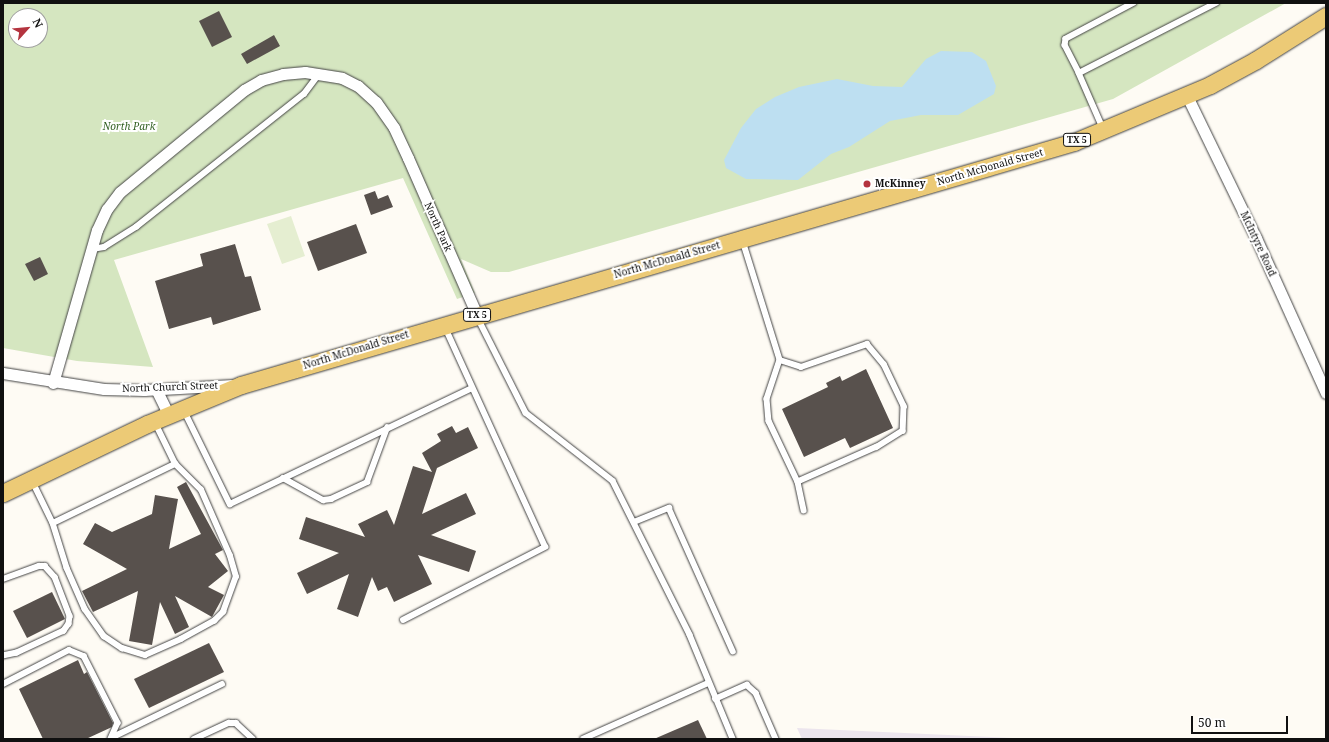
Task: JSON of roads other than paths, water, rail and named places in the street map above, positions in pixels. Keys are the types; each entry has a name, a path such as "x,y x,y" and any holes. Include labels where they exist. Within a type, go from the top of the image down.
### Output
{"main road":[{"name":"North McDonald Street","path":"3,493 168,414 241,384 444,324 1027,157 1104,130 1187,96 1256,60 1326,16"}],"street":[{"name":"North Park","path":"53,383 100,220 120,192 244,90 261,80 283,74 320,74 342,78 358,86 385,114 408,158 477,315"},
{"name":"McIntyre Road","path":"1187,96 1256,238 1326,392"},
{"name":"North Church Street","path":"3,373 53,383 104,389 156,389 241,384"},
{"path":"156,389 168,414"}],"lane":[{"path":"1104,130 1065,45 1066,39 1134,3"},
{"path":"1078,73 1216,3"},
{"path":"91,249 104,248 136,227 304,94 320,74"},
{"path":"742,239 780,360 767,399 769,421 798,482 804,510"},
{"path":"477,315 526,413 614,481 690,635 708,683 733,739"},
{"path":"403,620 545,548 444,324"},
{"path":"780,360 801,367 867,344 884,364 904,406 903,430 877,448 798,482"},
{"path":"168,414 230,504 472,388"},
{"path":"32,479 53,523 67,568 82,602 104,636 122,648 145,655 181,639 214,621 222,612 236,577 230,556 201,490 175,464 168,414"},
{"path":"283,478 323,500 331,499 367,482 387,428"},
{"path":"53,523 175,464"},
{"path":"634,522 669,508 733,651"},
{"path":"3,579 38,566 45,566 55,577 70,616 69,624 64,632 17,653 3,656"},
{"path":"3,684 69,650 84,656 118,723 112,738"},
{"path":"583,739 708,683"},
{"path":"112,738 222,684"},
{"path":"715,699 747,686 756,693 776,739"},
{"path":"194,739 229,723 236,723 253,739"}],"water":[{"path":"941,51 972,52 986,61 996,86 994,94 958,115 921,115 890,121 849,147 831,154 798,180 746,179 726,168 724,160 741,128 756,109 775,97 799,87 837,79 873,86 902,87 926,59"}],"place":[{"name":"McKinney","path":"867,184"}]}
